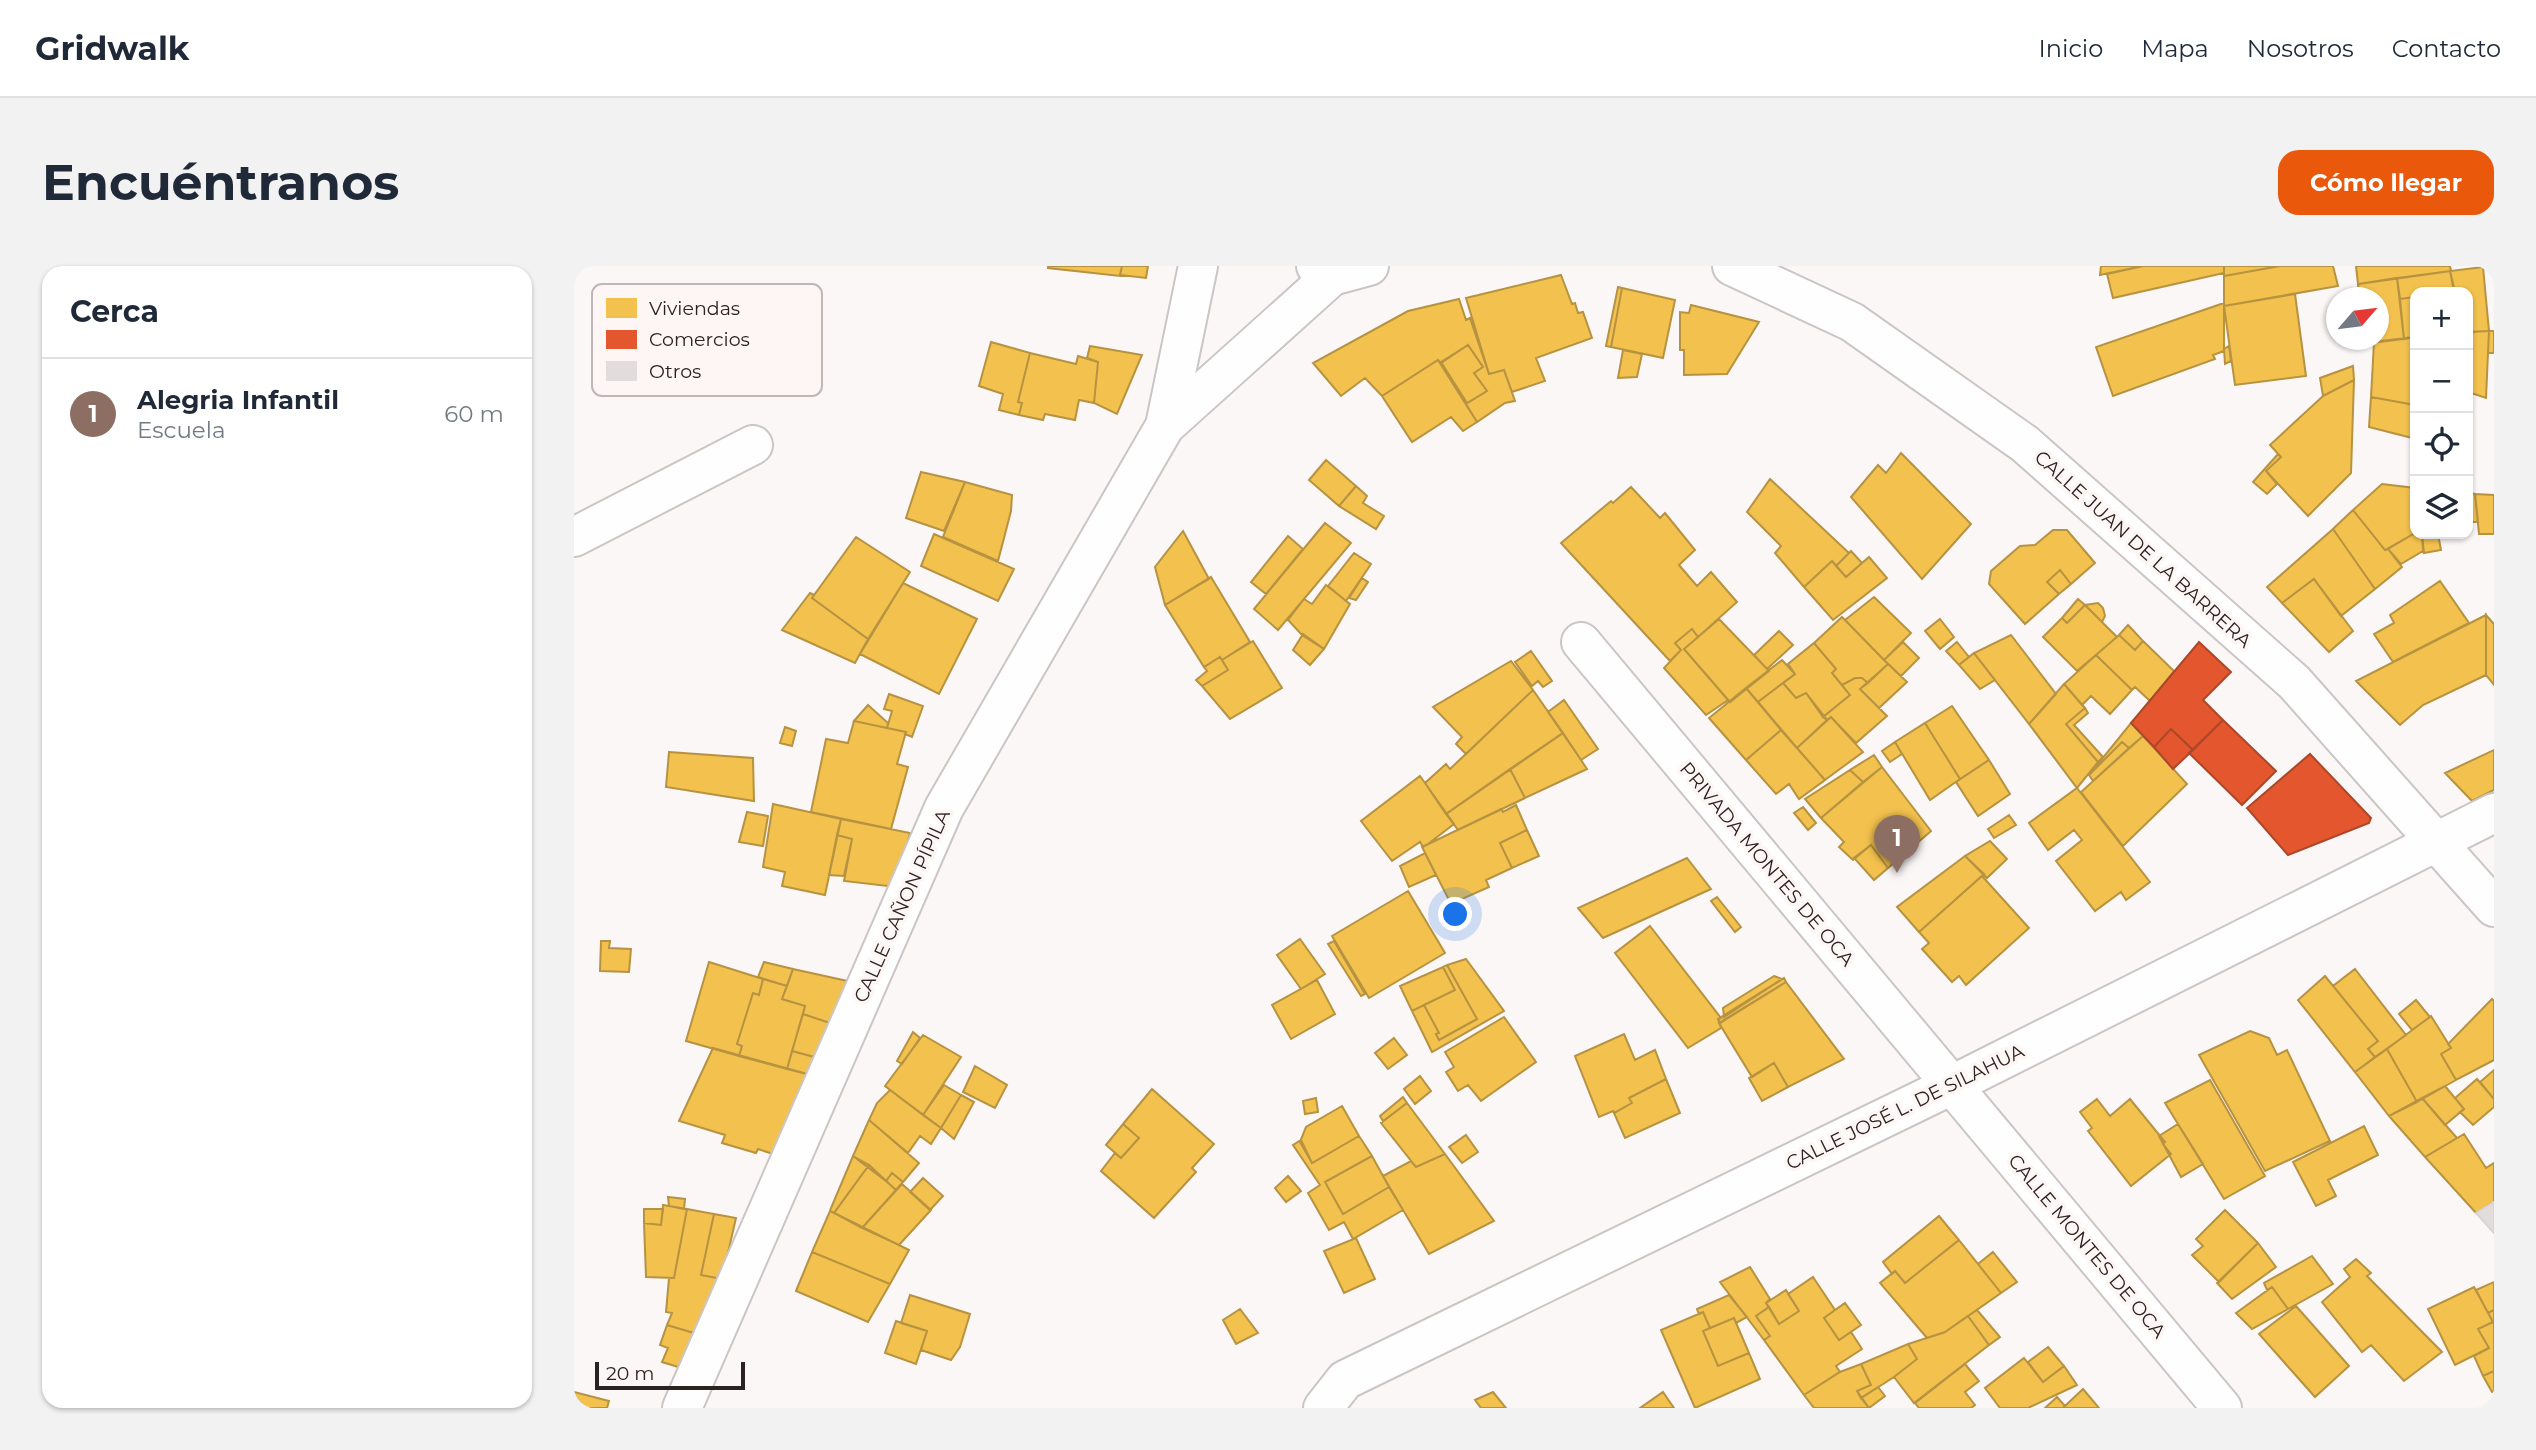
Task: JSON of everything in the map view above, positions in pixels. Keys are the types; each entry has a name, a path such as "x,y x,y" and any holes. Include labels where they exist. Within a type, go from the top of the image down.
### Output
{"street":[{"name":"CALLE CAÑON PÍPILA","path":"1165,426 1198,266"},
{"path":"1324,271 1369,266"},
{"name":"CALLE JUAN DE LA BARRERA","path":"1732,266 1853,322 2025,444 2294,682 2494,906"},
{"name":"CALLE CAÑON PÍPILA","path":"682,1408 944,808 1165,426 1324,271"},
{"path":"574,537 753,445"},
{"name":"PRIVADA MONTES DE OCA","path":"1581,642 1952,1085"},
{"name":"CALLE JOSÉ L. DE SILAHUA","path":"1323,1408 1345,1380 1952,1085 2494,813"},
{"name":"CALLE MONTES DE OCA","path":"1952,1085 2222,1408"}],"building: Viviendas":[{"path":"1048,266 1122,266 1120,276"},
{"path":"1122,266 1148,266 1146,278 1120,275"},
{"path":"2101,266 2143,266 2100,275"},
{"path":"2143,266 2224,266 2224,273 2113,298 2107,274"},
{"path":"2224,266 2280,266 2224,276"},
{"path":"2280,266 2333,266 2338,286 2224,306 2224,276"},
{"path":"2356,266 2450,266 2451,271 2358,284"},
{"path":"2483,267 2489,331 2473,332 2473,287 2454,287 2450,271"},
{"path":"2450,271 2453,287 2410,287 2410,298 2400,299 2397,278"},
{"path":"1561,275 1572,304 1575,303 1578,313 1583,312 1592,338 1536,358 1545,381 1512,392 1504,370 1489,374 1466,298"},
{"path":"2397,278 2404,339 2389,341 2389,287 2358,287 2358,284"},
{"path":"1618,287 1622,288 1611,347 1606,346"},
{"path":"1622,288 1675,300 1663,358 1611,347"},
{"path":"2295,294 2306,376 2235,385 2224,306"},
{"path":"2410,298 2410,338 2404,339 2400,299"},
{"path":"1459,299 1466,320 1470,318 1489,374 1504,370 1515,401 1505,403 1477,422 1466,404 1487,391 1474,373 1483,367 1468,345 1441,363 1438,360 1382,396 1365,378 1341,396 1313,363 1408,311"},
{"path":"2224,303 2224,351 2213,355 2215,359 2113,396 2096,347"},
{"path":"1691,305 1759,322 1727,374 1684,375 1684,350 1680,350 1680,312 1689,313"},
{"path":"2489,331 2486,398 2473,394 2473,332"},
{"path":"2489,331 2494,331 2494,353 2488,353"},
{"path":"2410,338 2410,404 2371,397 2374,350 2389,350 2389,340"},
{"path":"991,342 1030,353 1018,402 1022,403 1019,415 999,410 1003,394 979,386"},
{"path":"1468,345 1483,367 1474,373 1487,391 1467,403 1441,362"},
{"path":"1090,346 1142,355 1117,414 1094,403 1098,362 1087,358"},
{"path":"2229,346 2231,361 2225,364 2224,349"},
{"path":"1623,350 1642,354 1637,377 1618,378"},
{"path":"1030,353 1076,364 1078,356 1098,362 1094,403 1079,400 1075,420 1045,414 1043,420 1019,415 1022,403 1018,402"},
{"path":"1438,360 1477,422 1463,431 1451,417 1412,442 1382,396"},
{"path":"2353,366 2354,380 2323,396 2320,378"},
{"path":"2354,380 2351,473 2308,516 2266,471 2281,457 2270,445 2323,396"},
{"path":"2371,397 2410,404 2410,437 2369,427"},
{"path":"1901,453 1971,524 1922,579 1851,497 1878,465 1886,473"},
{"path":"2278,454 2281,457 2266,471 2277,484 2267,494 2253,482"},
{"path":"1326,460 1356,486 1339,506 1309,480"},
{"path":"921,472 965,482 944,531 906,518"},
{"path":"1770,479 1849,553 1836,566 1832,561 1804,587 1775,553 1781,546 1747,512"},
{"path":"965,482 1012,495 1011,511 998,561 943,537"},
{"path":"2382,484 2410,487 2410,536 2385,550 2353,510"},
{"path":"1356,486 1367,496 1363,503 1384,516 1376,529 1339,506"},
{"path":"1631,487 1660,518 1665,513 1695,550 1679,565 1697,586 1711,572 1737,602 1698,637 1692,629 1675,643 1681,650 1670,661 1561,543"},
{"path":"2473,494 2475,494 2478,522 2473,522"},
{"path":"2475,494 2494,495 2494,534 2479,534"},
{"path":"2353,510 2402,567 2375,589 2333,529"},
{"path":"1325,523 1351,543 1278,630 1254,609"},
{"path":"2333,529 2375,589 2341,616 2314,579 2282,603 2267,587"},
{"path":"2053,530 2067,530 2095,563 2071,584 2060,570 2047,582 2059,594 2025,624 1989,584 1991,571 2020,546 2035,545"},
{"path":"1183,531 1209,579 1165,605 1155,567"},
{"path":"934,534 1014,569 998,601 921,566"},
{"path":"1288,536 1303,549 1266,594 1251,582"},
{"path":"2410,536 2410,539 2422,539 2423,551 2401,564 2388,549"},
{"path":"856,537 910,572 868,639 812,598"},
{"path":"2423,539 2439,539 2441,550 2424,553"},
{"path":"1851,551 1862,563 1846,577 1836,566"},
{"path":"1354,553 1371,564 1346,601 1328,586"},
{"path":"1869,557 1887,578 1833,620 1804,587 1832,561 1846,577"},
{"path":"2060,570 2071,584 2059,594 2047,582"},
{"path":"1211,577 1250,642 1222,660 1220,657 1204,667 1165,605"},
{"path":"1362,578 1368,582 1356,600 1349,598"},
{"path":"2314,579 2353,631 2329,652 2282,603"},
{"path":"2440,581 2469,623 2393,662 2374,634 2394,623 2390,615"},
{"path":"903,583 977,619 939,694 860,654"},
{"path":"1326,585 1350,604 1324,649 1302,635 1288,620 1304,599 1312,604"},
{"path":"810,593 814,595 812,598 868,639 855,663 782,630"},
{"path":"1874,597 1911,633 1884,660 1845,620"},
{"path":"2078,599 2085,605 2067,623 2062,618"},
{"path":"2098,603 2105,616 2102,622 2085,605"},
{"path":"2085,605 2117,637 2077,671 2043,637 2062,618 2067,623"},
{"path":"2486,615 2486,675 2423,705 2400,725 2356,681"},
{"path":"2486,615 2494,624 2494,685 2486,675"},
{"path":"1842,617 1888,664 1868,683 1862,678 1855,678 1842,685 1832,673 1836,669 1814,643"},
{"path":"1719,619 1769,671 1730,702 1684,649"},
{"path":"1940,619 1954,637 1940,649 1925,631"},
{"path":"2128,625 2143,641 2135,650 2119,635"},
{"path":"1692,629 1698,637 1684,649 1728,700 1706,715 1664,668 1681,650 1675,643"},
{"path":"1779,631 1793,645 1767,669 1754,655"},
{"path":"1303,634 1324,649 1310,665 1293,650"},
{"path":"2011,635 2056,694 2029,724 1974,653"},
{"path":"2119,635 2135,650 2143,641 2174,671 2150,701 2135,687 2132,690 2096,655"},
{"path":"1253,641 1282,688 1230,719 1202,686 1228,670 1222,660"},
{"path":"1903,642 1919,658 1901,676 1884,660"},
{"path":"1957,642 1969,657 1959,665 1946,651"},
{"path":"1814,643 1836,669 1832,673 1850,695 1823,717 1806,693 1796,698 1783,683 1795,674 1788,664"},
{"path":"1531,651 1552,681 1543,687 1538,681 1532,686 1515,662"},
{"path":"1974,653 1995,680 1980,689 1959,665"},
{"path":"2096,655 2132,690 2110,714 2091,696 2082,705 2064,684"},
{"path":"1220,657 1228,670 1202,686 1196,680 1207,671 1204,667"},
{"path":"1782,660 1795,674 1758,702 1746,688"},
{"path":"1511,661 1533,690 1466,754 1456,744 1462,737 1433,707"},
{"path":"1888,664 1907,682 1879,708 1860,689"},
{"path":"1855,678 1862,678 1868,683 1860,689 1887,716 1856,743 1831,717 1827,720 1823,717 1850,695 1842,685"},
{"path":"1783,683 1796,698 1806,693 1827,720 1797,748 1758,702"},
{"path":"2064,684 2085,708 2066,724 2098,762 2077,788 2029,724"},
{"path":"1746,688 1781,730 1746,760 1709,718"},
{"path":"1533,690 1563,733 1446,814 1425,783 1446,764 1450,769"},
{"path":"889,694 923,706 912,737 905,734 906,732 887,728 892,711 884,709"},
{"path":"1564,700 1598,749 1581,760 1548,712"},
{"path":"868,705 888,723 887,728 854,721"},
{"path":"1952,706 1989,760 1960,779 1925,723"},
{"path":"2085,708 2088,713 2074,725 2103,757 2098,762 2066,724"},
{"path":"1831,717 1863,752 1825,780 1797,748"},
{"path":"854,721 906,732 897,764 908,767 891,829 811,812 826,739 848,743"},
{"path":"1925,723 1960,779 1930,800 1895,742"},
{"path":"2131,723 2143,736 2129,748 2122,742 2089,775"},
{"path":"785,727 796,731 792,746 780,743"},
{"path":"1781,730 1825,780 1799,799 1789,784 1776,794 1746,760"},
{"path":"1563,733 1587,769 1525,798 1510,769"},
{"path":"2143,736 2187,784 2123,846 2081,792"},
{"path":"1895,742 1902,754 1890,762 1882,751"},
{"path":"2122,742 2129,748 2093,781 2089,775"},
{"path":"2494,750 2494,790 2472,801 2445,773"},
{"path":"669,752 753,758 754,801 666,787"},
{"path":"1874,755 1882,767 1863,782 1850,770"},
{"path":"1989,760 2010,794 1978,816 1956,782"},
{"path":"1882,767 1931,831 1888,868 1871,845 1853,860 1839,847 1844,842 1821,818"},
{"path":"1510,769 1525,798 1458,830 1446,814"},
{"path":"1850,770 1863,782 1821,818 1805,799"},
{"path":"1420,776 1454,824 1423,847 1420,842 1392,861 1361,821"},
{"path":"2077,788 2150,882 2126,900 2121,892 2095,911 2056,861 2082,840 2074,830 2048,850 2029,823"},
{"path":"773,804 841,819 825,895 782,886 785,872 763,867"},
{"path":"1516,805 1527,830 1500,843 1512,868 1486,880 1489,887 1451,904 1422,847 1501,809 1503,812"},
{"path":"1803,807 1816,823 1808,830 1794,813"},
{"path":"747,812 768,816 763,846 739,842"},
{"path":"2009,815 2016,825 1994,838 1988,829"},
{"path":"841,819 910,833 896,887 844,881 852,839 837,835"},
{"path":"1527,830 1539,856 1512,868 1500,843"},
{"path":"837,835 852,839 844,876 829,875"},
{"path":"1990,841 2007,859 1987,878 1965,856"},
{"path":"1871,845 1888,868 1874,880 1854,858"},
{"path":"1425,853 1436,875 1409,887 1400,866"},
{"path":"1965,856 1984,874 1919,932 1897,907"},
{"path":"1687,858 1711,889 1603,938 1578,908"},
{"path":"1982,876 2029,928 1966,985 1959,976 1952,982 1922,949 1929,943 1919,932"},
{"path":"1408,891 1445,953 1369,998 1332,936"},
{"path":"1717,897 1741,927 1735,932 1711,901"},
{"path":"1650,926 1721,1018 1718,1019 1721,1028 1688,1048 1615,953"},
{"path":"1300,939 1325,974 1301,989 1277,955"},
{"path":"601,941 610,941 609,948 631,949 629,972 600,971"},
{"path":"1334,941 1365,994 1361,996 1328,944"},
{"path":"1466,959 1504,1011 1432,1052 1412,1011 1424,1005 1439,1033 1436,1034 1439,1040 1477,1019 1447,965"},
{"path":"709,962 763,979 759,995 753,993 737,1044 742,1046 739,1056 686,1041"},
{"path":"764,962 793,969 787,986 758,977"},
{"path":"1447,965 1477,1019 1439,1040 1436,1034 1439,1033 1424,1005 1455,990 1443,967"},
{"path":"1443,967 1455,990 1412,1011 1400,986"},
{"path":"793,969 852,982 833,1024 803,1014 805,1006 782,999"},
{"path":"2355,969 2406,1035 2375,1057 2368,1049 2378,1041 2333,986"},
{"path":"1774,976 1782,979 1724,1017 1723,1008"},
{"path":"2325,976 2378,1041 2368,1049 2375,1057 2355,1072 2298,1000"},
{"path":"1784,978 1786,982 1720,1023 1718,1019"},
{"path":"763,979 787,986 782,999 805,1006 787,1069 739,1056 742,1046 737,1044 753,993 759,995"},
{"path":"1317,980 1335,1014 1291,1039 1272,1005"},
{"path":"1786,982 1844,1059 1788,1087 1774,1063 1752,1077 1719,1023"},
{"path":"2492,999 2494,1060 2456,1080 2441,1054 2451,1048 2448,1044"},
{"path":"2416,1000 2430,1017 2412,1030 2399,1014"},
{"path":"803,1014 833,1024 818,1058 792,1051"},
{"path":"2431,1016 2451,1048 2441,1054 2456,1080 2417,1102 2387,1049"},
{"path":"1504,1017 1536,1062 1481,1101 1468,1085 1458,1091 1446,1072 1454,1067 1445,1052"},
{"path":"2250,1031 2269,1038 2277,1055 2287,1050 2330,1141 2265,1171 2199,1055"},
{"path":"913,1032 920,1038 902,1064 897,1061"},
{"path":"1624,1034 1635,1060 1655,1050 1666,1079 1629,1098 1632,1103 1614,1113 1613,1111 1599,1117 1575,1056"},
{"path":"923,1035 961,1057 923,1115 885,1086"},
{"path":"1394,1038 1407,1055 1388,1069 1375,1053"},
{"path":"713,1048 811,1075 776,1155 758,1149 756,1153 722,1143 725,1135 679,1121"},
{"path":"2387,1049 2417,1102 2389,1116 2355,1072"},
{"path":"792,1051 818,1058 811,1075 787,1069"},
{"path":"1774,1063 1788,1087 1762,1101 1749,1078"},
{"path":"975,1066 1007,1085 995,1108 963,1092"},
{"path":"2494,1070 2494,1099 2480,1082"},
{"path":"1420,1076 1431,1091 1415,1104 1404,1089"},
{"path":"1666,1079 1680,1113 1625,1138 1614,1113 1632,1103 1629,1098"},
{"path":"2477,1079 2494,1099 2494,1107 2473,1125 2460,1112 2464,1109 2455,1098"},
{"path":"2210,1080 2265,1176 2224,1199 2165,1103"},
{"path":"944,1085 961,1095 941,1128 923,1115"},
{"path":"2445,1086 2464,1109 2445,1125 2422,1098"},
{"path":"1152,1089 1214,1144 1192,1168 1196,1172 1154,1218 1101,1171 1115,1153 1121,1158 1139,1138 1123,1124"},
{"path":"890,1090 941,1128 931,1144 920,1136 908,1153 869,1120 877,1103"},
{"path":"961,1095 974,1102 954,1139 941,1128"},
{"path":"1403,1097 1407,1103 1383,1121 1380,1116"},
{"path":"1316,1098 1318,1112 1305,1114 1303,1101"},
{"path":"2422,1098 2457,1138 2425,1157 2389,1116"},
{"path":"2097,1099 2110,1116 2130,1099 2165,1142 2163,1144 2171,1154 2131,1186 2088,1131 2092,1128 2080,1112"},
{"path":"1407,1103 1445,1154 1416,1167 1381,1123"},
{"path":"1342,1106 1359,1136 1312,1163 1300,1142 1306,1127"},
{"path":"869,1120 919,1163 903,1182 892,1173 886,1181 853,1156"},
{"path":"1123,1124 1139,1138 1121,1158 1106,1145"},
{"path":"2178,1124 2203,1164 2181,1177 2159,1136"},
{"path":"2364,1126 2378,1155 2328,1180 2336,1196 2316,1206 2293,1162"},
{"path":"2464,1134 2486,1168 2494,1163 2494,1202 2476,1213 2425,1157"},
{"path":"1466,1135 1478,1152 1462,1163 1449,1147"},
{"path":"1359,1136 1372,1156 1325,1182 1343,1214 1389,1187 1403,1210 1353,1239 1344,1222 1329,1230 1308,1193 1320,1185 1293,1145 1301,1140 1312,1163"},
{"path":"1445,1154 1494,1221 1429,1254 1383,1176 1411,1161 1416,1167"},
{"path":"853,1156 869,1165 834,1213 830,1211"},
{"path":"1372,1156 1389,1187 1343,1214 1325,1182"},
{"path":"869,1165 896,1190 862,1228 834,1213"},
{"path":"892,1173 903,1182 896,1190 886,1181"},
{"path":"1288,1176 1301,1191 1286,1202 1275,1188"},
{"path":"923,1178 943,1196 930,1210 910,1192"},
{"path":"902,1184 931,1210 899,1245 862,1228"},
{"path":"668,1197 685,1199 684,1209 669,1206"},
{"path":"663,1205 687,1209 674,1278 646,1277 644,1223 661,1225"},
{"path":"644,1209 663,1209 661,1225 644,1223"},
{"path":"687,1209 714,1214 701,1275 722,1279 694,1333 667,1325 672,1313 666,1312 669,1278 674,1278"},
{"path":"2225,1210 2258,1243 2219,1282 2192,1255 2203,1246 2196,1239"},
{"path":"830,1211 909,1250 890,1284 812,1252"},
{"path":"714,1214 736,1218 722,1279 701,1275"},
{"path":"1939,1216 1959,1240 1905,1283 1895,1271 1892,1274 1883,1262"},
{"path":"1356,1238 1375,1279 1344,1293 1324,1251"},
{"path":"1959,1240 2001,1293 1945,1332 1927,1338 1880,1283 1895,1271 1905,1283"},
{"path":"2258,1243 2276,1267 2232,1299 2217,1283"},
{"path":"812,1252 890,1284 868,1322 796,1291"},
{"path":"1993,1252 2017,1282 2001,1293 1978,1264"},
{"path":"2312,1256 2333,1284 2288,1309 2272,1287 2267,1290 2264,1283"},
{"path":"2356,1259 2371,1273 2367,1276 2442,1352 2404,1381 2371,1345 2362,1352 2322,1302 2350,1277 2344,1269"},
{"path":"1750,1267 1770,1299 1766,1303 1769,1307 1756,1316 1770,1336 1764,1340 1720,1282"},
{"path":"1813,1277 1835,1310 1824,1318 1839,1340 1851,1332 1862,1349 1836,1366 1840,1372 1804,1395 1764,1340 1770,1336 1756,1316 1769,1307 1779,1324 1799,1311 1788,1294"},
{"path":"2494,1282 2494,1310 2488,1313 2476,1290"},
{"path":"2272,1287 2288,1309 2252,1329 2236,1313"},
{"path":"2474,1287 2493,1322 2478,1329 2489,1348 2455,1365 2428,1309"},
{"path":"1786,1290 1799,1311 1779,1324 1766,1303"},
{"path":"910,1295 970,1314 960,1347 951,1360 921,1350 927,1331 901,1323"},
{"path":"1729,1295 1747,1317 1736,1323 1734,1318 1710,1328 1703,1312 1699,1314 1697,1309"},
{"path":"1845,1303 1861,1325 1839,1340 1824,1318"},
{"path":"2296,1306 2349,1366 2315,1397 2259,1334"},
{"path":"1240,1309 1258,1333 1236,1344 1223,1320"},
{"path":"1977,1310 2000,1337 1989,1345 1968,1316"},
{"path":"2494,1310 2494,1371 2483,1376 2474,1356 2489,1348 2478,1329 2493,1322 2488,1313"},
{"path":"1703,1312 1710,1328 1703,1331 1718,1366 1749,1353 1760,1379 1695,1408 1661,1330"},
{"path":"1968,1316 1989,1345 1914,1403 1894,1377 1917,1359 1908,1344 1945,1332"},
{"path":"1734,1318 1749,1353 1718,1366 1703,1331"},
{"path":"896,1321 927,1331 916,1364 885,1353"},
{"path":"667,1325 694,1333 688,1370 662,1362 668,1348 660,1345"},
{"path":"1908,1344 1917,1359 1861,1398 1857,1391 1871,1385 1861,1364"},
{"path":"2048,1347 2064,1366 2043,1382 2028,1362"},
{"path":"2024,1358 2043,1382 2064,1366 2077,1385 2028,1408 2000,1408 1985,1388"},
{"path":"1861,1364 1871,1385 1857,1391 1869,1408 1814,1408 1804,1395 1840,1372"},
{"path":"1965,1364 1979,1381 1965,1392 1975,1405 1971,1408 1919,1408 1915,1403"},
{"path":"2494,1371 2494,1391 2492,1392 2483,1376"},
{"path":"1878,1387 1885,1396 1869,1408 1861,1398"},
{"path":"2083,1389 2099,1408 2063,1408 2065,1406"},
{"path":"574,1392 609,1401 607,1408 574,1408"},
{"path":"1493,1392 1506,1408 1481,1408 1475,1400"},
{"path":"1663,1392 1674,1408 1640,1408"},
{"path":"2057,1397 2065,1406 2063,1408 2045,1408"}],"building: Comercios":[{"path":"2199,642 2231,672 2203,700 2223,720 2193,750 2171,729 2154,747 2131,723"},
{"path":"2223,720 2276,771 2242,805 2189,753"},
{"path":"2171,729 2193,750 2173,769 2154,747"},
{"path":"2310,754 2371,818 2369,823 2288,855 2247,808"}],"building: Otros":[{"path":"2494,1202 2494,1233 2476,1213"}],"place":[{"name":"Alegria Infantil","path":"1897,873"}]}
